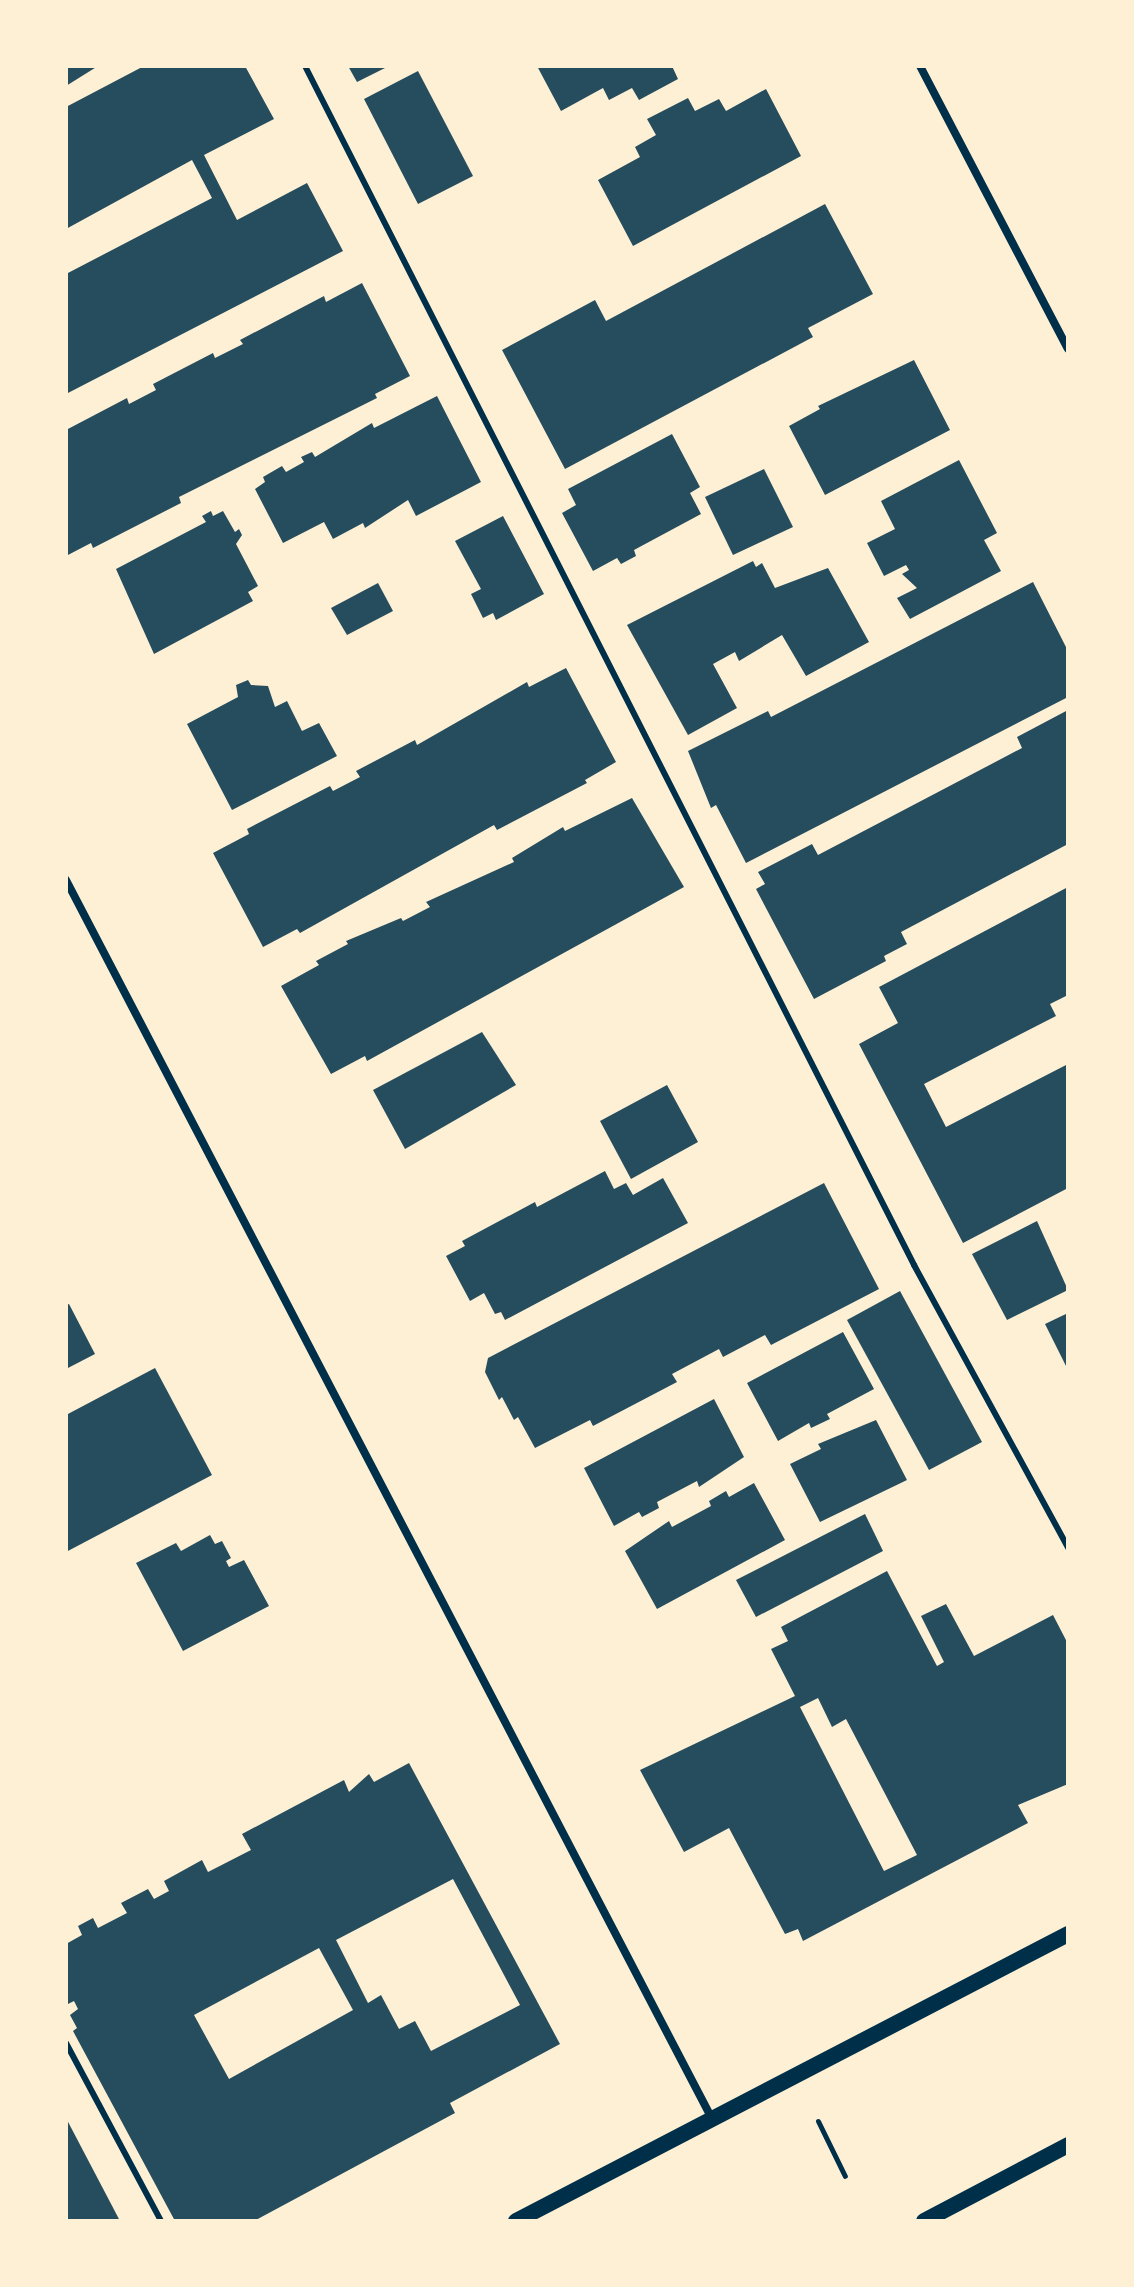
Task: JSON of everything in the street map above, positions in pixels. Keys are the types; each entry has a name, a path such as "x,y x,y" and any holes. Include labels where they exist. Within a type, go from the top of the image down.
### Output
{"main road":[{"path":"516,2221 1068,1934"},
{"path":"924,2221 1068,2145"}],"street":[{"path":"920,66 1068,349"},
{"path":"66,880 712,2119"}],"lane":[{"path":"305,66 914,1265 1068,1548"},
{"path":"66,2043 161,2221"}],"path":[{"path":"818,2121 845,2176"}],"building":[{"path":"66,66 98,66 66,86"},
{"path":"144,66 245,66 274,119 204,155 237,220 307,183 343,251 66,394 66,274 212,198 192,160 66,229 66,107"},
{"path":"348,66 389,66 357,82"},
{"path":"537,66 672,66 678,79 639,100 632,88 609,100 603,88 561,111"},
{"path":"418,71 473,176 418,204 364,99"},
{"path":"766,89 801,156 633,246 598,180 640,157 635,147 656,135 647,119 688,98 695,111 719,99 726,111"},
{"path":"825,204 873,294 808,328 813,337 565,469 502,350 595,300 606,321"},
{"path":"362,283 410,376 375,394 377,398 179,497 181,503 93,548 91,543 66,556 66,430 127,398 129,404 156,390 153,384 213,353 215,358 243,344 240,340 324,296 326,302"},
{"path":"914,360 950,430 825,495 789,426 820,409 818,406"},
{"path":"437,396 481,482 416,516 408,500 365,528 363,523 333,539 324,522 283,543 255,489 265,482 263,477 282,466 286,472 304,462 301,457 312,452 315,457 372,423 374,428"},
{"path":"672,434 700,487 690,493 701,514 634,550 636,556 621,564 617,558 593,571 562,513 576,505 568,489"},
{"path":"959,460 997,533 984,540 1001,571 910,619 897,598 917,588 902,574 909,570 906,565 884,576 867,543 895,529 881,501"},
{"path":"764,469 793,527 733,555 705,497"},
{"path":"211,511 213,516 223,511 235,532 239,529 242,535 236,544 258,586 248,592 253,601 154,654 116,569 206,522 202,516"},
{"path":"503,516 544,594 496,620 493,613 483,618 471,594 481,589 455,541"},
{"path":"753,561 756,567 762,563 775,588 828,568 869,642 806,676 782,635 739,661 735,652 713,664 737,708 688,735 627,625"},
{"path":"1033,582 1068,651 1068,697 746,863 716,805 711,808 688,751 768,711 771,717"},
{"path":"378,583 393,611 347,635 331,608"},
{"path":"566,668 616,762 585,780 587,783 497,830 494,825 300,933 297,929 263,947 213,853 249,834 247,829 330,786 333,791 360,777 356,771 415,740 417,745 527,682 529,687"},
{"path":"248,680 251,685 268,686 275,707 287,701 302,731 319,723 337,756 232,810 187,724 238,697 236,685"},
{"path":"1068,710 1068,844 901,932 907,944 884,956 886,961 814,999 756,889 765,884 758,872 812,844 818,855 1022,748 1017,737"},
{"path":"632,798 684,887 367,1061 365,1056 331,1074 281,986 319,965 316,961 348,944 346,941 401,918 403,921 430,907 426,902 514,862 512,858 563,827 565,831"},
{"path":"1068,887 1068,995 1050,1004 1056,1016 924,1084 946,1127 1068,1064 1068,1188 963,1243 859,1044 898,1023 879,987"},
{"path":"482,1032 516,1085 405,1149 373,1090"},
{"path":"667,1085 698,1142 631,1179 600,1121"},
{"path":"605,1171 614,1189 626,1183 633,1195 663,1178 688,1223 505,1320 501,1312 495,1314 484,1293 470,1301 446,1256 465,1246 462,1241 535,1202 537,1207"},
{"path":"824,1183 879,1289 771,1345 765,1335 723,1357 719,1349 672,1374 677,1382 593,1426 590,1420 535,1448 518,1417 514,1420 502,1397 499,1400 485,1372 488,1358"},
{"path":"1037,1221 1068,1290 1007,1320 972,1254"},
{"path":"900,1291 982,1442 929,1470 847,1320"},
{"path":"69,1304 95,1354 66,1369 66,1305"},
{"path":"1068,1313 1068,1370 1045,1324"},
{"path":"843,1332 874,1389 827,1414 830,1419 811,1428 809,1423 778,1441 747,1383"},
{"path":"155,1368 212,1475 66,1552 66,1415"},
{"path":"714,1399 744,1457 699,1487 697,1481 657,1502 659,1508 642,1517 639,1512 614,1526 584,1468"},
{"path":"876,1420 907,1480 820,1522 790,1464 821,1449 818,1444"},
{"path":"754,1483 785,1540 657,1609 625,1551 669,1521 672,1527 711,1506 709,1501 726,1491 729,1497"},
{"path":"865,1514 883,1551 756,1617 736,1580"},
{"path":"210,1535 215,1544 222,1541 231,1558 226,1561 229,1567 244,1560 269,1606 183,1651 136,1563 176,1543 181,1551"},
{"path":"887,1571 937,1666 944,1662 921,1616 946,1604 974,1656 1053,1615 1068,1644 1068,1784 1018,1805 1028,1823 803,1941 798,1929 785,1934 729,1828 684,1852 640,1770 795,1696 771,1649 788,1641 781,1627","holes":["818,1698 832,1727 846,1719 917,1855 884,1871 800,1707"]},
{"path":"409,1763 560,2044 450,2103 455,2113 254,2221 175,2221 73,2031 77,2028 70,2015 78,2009 74,2001 66,2005 66,1944 82,1935 78,1926 93,1918 98,1928 127,1913 121,1903 148,1889 154,1899 169,1891 164,1881 202,1860 208,1872 251,1850 242,1834 344,1780 349,1792 369,1774 374,1782","holes":["453,1879 520,2005 431,2051 415,2021 399,2029 381,1995 368,2003 336,1940","319,1948 353,2010 229,2079 194,2015"]},
{"path":"66,2118 120,2221 66,2221"}]}
